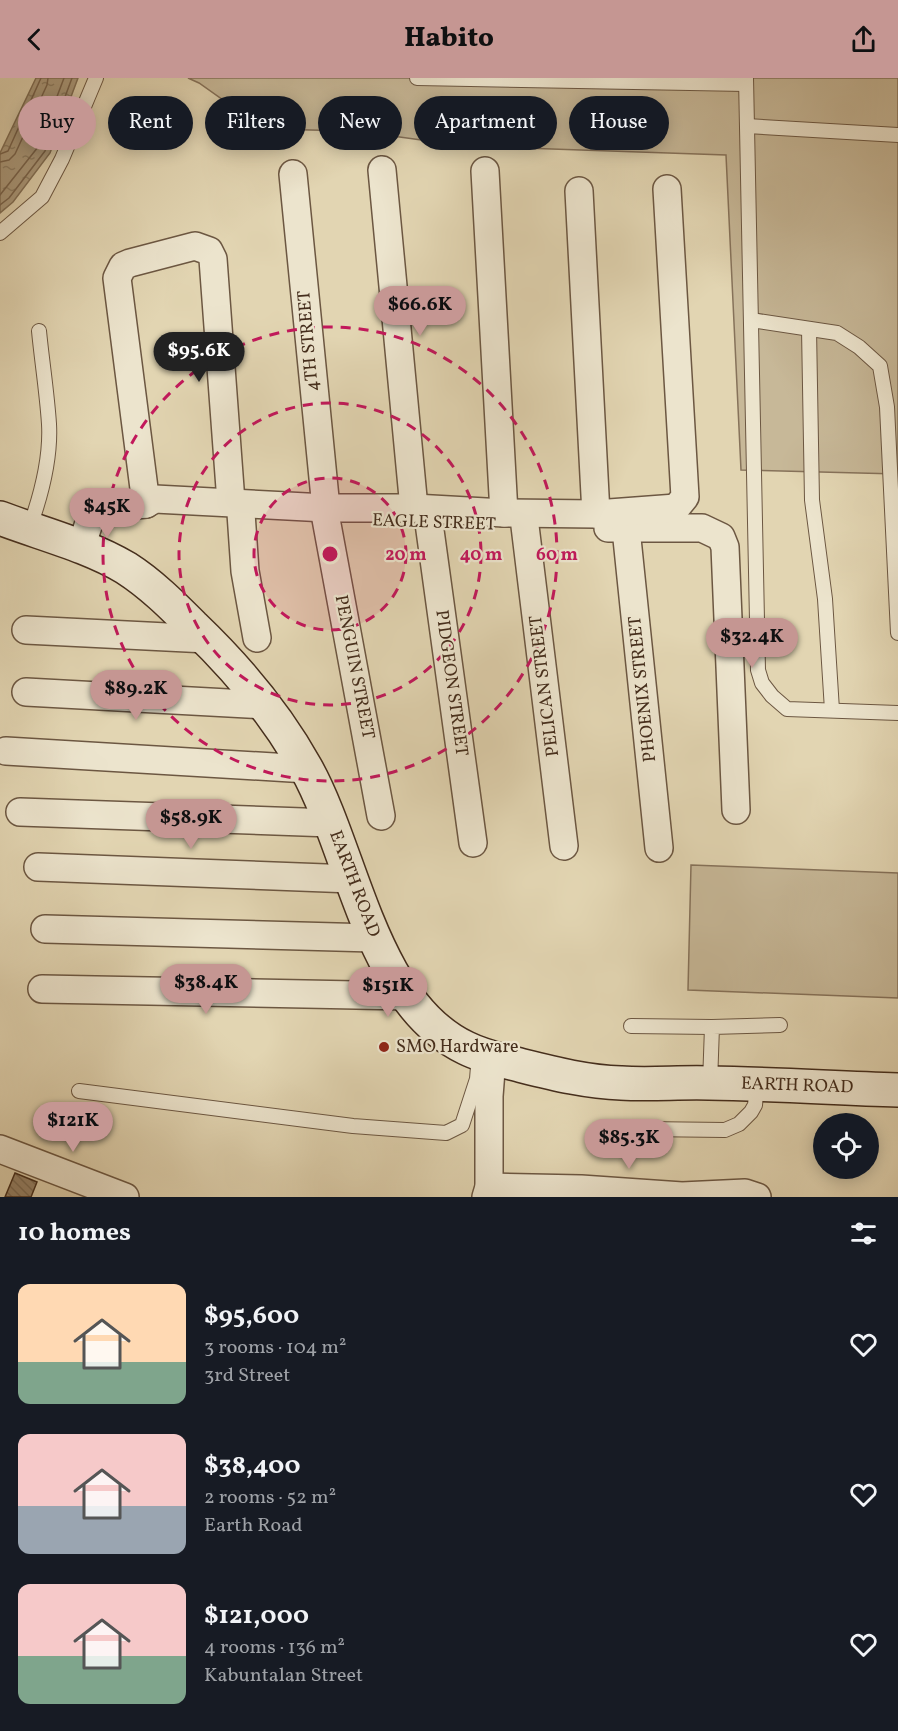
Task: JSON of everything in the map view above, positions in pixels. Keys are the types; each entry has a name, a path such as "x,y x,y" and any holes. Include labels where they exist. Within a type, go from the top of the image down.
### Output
{"street":[{"name":"PIDGEON STREET","path":"382,170 421,515 473,843"},
{"name":"PELICAN STREET","path":"485,171 515,520 564,846"},
{"name":"4TH STREET","path":"293,174 326,513"},
{"name":"EAGLE STREET","path":"515,520 676,508 685,497 667,189"},
{"path":"579,191 596,514"},
{"path":"146,504 117,278 123,266 130,263 195,246 209,251 213,259 236,508 257,638"},
{"name":"EAGLE STREET","path":"81,547 89,523 97,513 107,508 146,504 154,507 236,508 515,520 626,530 702,528 721,537 725,547 736,810"},
{"name":"PENGUIN STREET","path":"326,513 381,816"},
{"name":"EARTH ROAD","path":"15,523 81,547 125,568 160,594 228,660 266,705 307,769 331,824 373,938 407,996 435,1028 463,1047 485,1056 567,1077 620,1083 710,1083 898,1090"},
{"name":"PHOENIX STREET","path":"626,530 659,848"},
{"path":"26,630 207,639"},
{"path":"26,692 266,705"},
{"path":"6,751 307,769"},
{"path":"20,812 331,824"},
{"path":"38,867 352,879"},
{"path":"45,929 373,938"},
{"path":"42,989 407,996"},
{"path":"485,1056 489,1095 488,1192 682,1196 745,1192 757,1197"},
{"path":"0,1149 125,1197"}],"lane":[{"path":"0,233 42,196 62,159 96,78"},
{"path":"417,78 746,81 758,670 762,683 772,696 787,709 898,713"},
{"path":"747,126 898,135"},
{"path":"751,320 837,333 859,347 880,366 887,407 898,633"},
{"path":"809,329 812,500 825,599 832,710"},
{"path":"15,523 38,503 47,460 49,425 39,331"},
{"path":"631,1026 780,1025"},
{"path":"710,1083 712,1027"},
{"path":"80,1091 353,1126 446,1133 462,1125 485,1056"},
{"path":"643,1129 725,1130 739,1124 751,1112 755,1105 758,1085"}],"shaded area":[{"path":"188,78 898,78 898,474 741,470 726,155 581,150 669,150 669,96 569,96 569,150 557,149 557,96 414,96 414,139 402,137 402,96 318,96 318,130 306,130 306,96 217,96"},
{"path":"691,865 898,873 898,998 688,990"}],"water":[{"path":"36,78 78,78 71,96 27,96"},
{"path":"18,116 18,150 51,150 13,202 0,213 0,153"}],"building":[{"path":"15,1173 37,1182 31,1197 5,1197"}],"place":[{"name":"SMO Hardware","path":"384,1047"}]}
